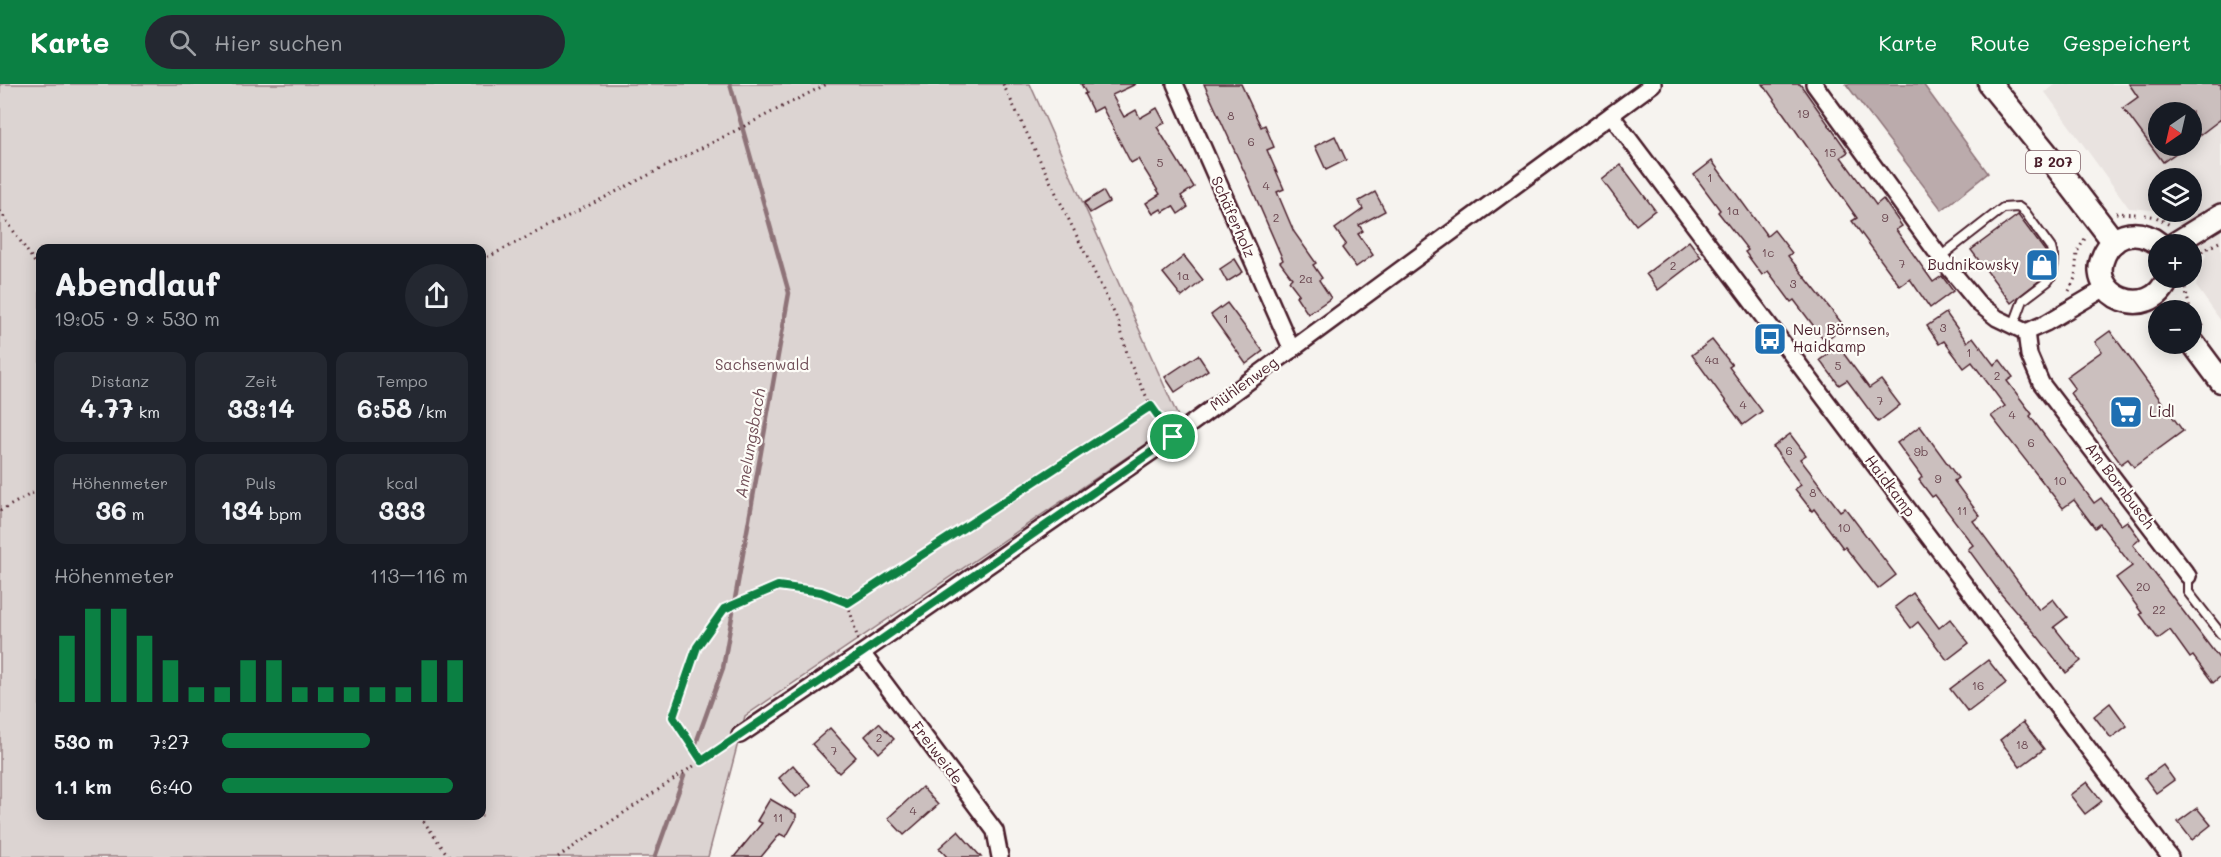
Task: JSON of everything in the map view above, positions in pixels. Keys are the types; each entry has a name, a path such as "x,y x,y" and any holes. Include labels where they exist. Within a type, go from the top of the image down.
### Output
{"main road":[{"name":"B 207","path":"1990,84 2114,242"},
{"path":"2148,237 2135,234 2124,236 2114,242 2107,249 2103,258 2103,278 2114,295 2124,301 2135,303 2146,301 2169,292"},
{"path":"2201,354 2221,381"}],"street":[{"name":"Schäferholz","path":"1175,84 1292,350"},
{"name":"Mühlenweg","path":"740,735 1173,437 1653,84"},
{"path":"1814,84 1940,257 1978,303 2019,329 2046,322 2107,287"},
{"name":"Haidkamp","path":"1611,115 2170,857"},
{"path":"2178,234 2221,215"},
{"name":"Am Bornbusch","path":"2019,329 2041,383 2188,576"},
{"name":"Freiweide","path":"862,653 996,831 1000,857"}],"lane":[{"path":"1940,257 2003,208 2018,207 2025,212 2051,248 2054,261 2052,275 2048,281 2023,300 2019,329"},
{"name":"Am Bornbusch","path":"2188,576 2188,592 2221,634"}],"path":[{"path":"486,258 827,84"},
{"path":"1004,84 1119,323 1129,361 1151,406 1173,437"},
{"path":"0,212 36,264"},
{"path":"2115,213 2156,217 2172,234"},
{"path":"2065,297 2075,278 2076,252 2088,234"},
{"path":"2202,250 2221,241"},
{"path":"2169,292 2185,292 2188,300"},
{"path":"848,603 1151,406"},
{"path":"0,511 36,491"},
{"path":"702,761 673,717 697,647 724,609 778,586 821,592 848,603"},
{"path":"848,603 862,653"},
{"path":"558,857 740,735"},
{"path":"423,820 448,857"}],"shaded area":[{"path":"1846,84 1923,84 1988,173 1942,210"},
{"path":"2055,84 2221,84 2221,321 2197,288 2202,288 2202,267 2206,255 2202,250 2202,234 2188,234 2178,222 2202,222 2202,168 2148,168 2148,210 2129,208 2045,92"}],"green space":[{"name":"Sachsenwald","path":"0,84 1030,84 1180,421 745,716 708,857 0,857"}],"building":[{"path":"1081,84 1136,84 1112,95 1124,117 1136,110 1140,118 1157,108 1165,123 1157,127 1194,187 1181,196 1188,207 1178,214 1173,206 1163,212 1161,209 1153,214 1146,203 1160,194 1138,159 1131,163 1102,107 1093,112"},
{"path":"1204,84 1241,84 1261,127 1265,125 1274,147 1267,150 1284,189 1277,192 1294,232 1316,263 1313,265 1322,278 1319,280 1331,298 1308,314 1296,296 1299,294 1289,281 1292,278 1280,262 1283,260"},
{"path":"1763,84 1800,84 1848,152 1841,157 1876,205 1883,199 1902,226 1896,230 1933,282 1942,276 1953,291 1930,308 1910,279 1900,286 1852,221 1857,218"},
{"path":"2129,84 2221,84 2221,119 2202,133 2202,102 2148,102 2148,142 2123,108 2138,97"},
{"path":"1335,136 1346,160 1326,170 1315,146"},
{"path":"2159,156 2172,156 2163,162"},
{"path":"1712,161 1767,236 1774,230 1792,253 1788,256 1844,326 1825,341 1794,300 1791,302 1768,271 1762,275 1745,252 1748,250 1718,212 1720,210 1694,175"},
{"path":"1621,165 1655,210 1636,225 1602,180"},
{"path":"1103,191 1109,202 1090,213 1084,203"},
{"path":"1375,192 1385,211 1359,225 1363,231 1358,234 1373,255 1356,267 1342,248 1346,244 1335,229 1363,209 1359,201"},
{"path":"2018,215 2045,251 2047,259 2041,264 2046,272 2044,277 2011,303 1971,250"},
{"path":"1689,241 1701,257 1658,290 1646,274"},
{"path":"1184,256 1203,280 1182,297 1163,273"},
{"path":"1235,259 1243,272 1227,282 1220,269"},
{"path":"1227,303 1263,351 1246,364 1211,315"},
{"path":"1946,313 1967,342 1973,337 1994,365 2000,360 2013,377 2007,381 2032,414 2030,416 2094,503 2101,498 2121,525 2127,521 2140,539 2133,545 2221,661 2221,676 2213,683 2193,656 2190,658 2170,630 2158,639 2116,578 2132,566 2100,524 2095,528 2074,500 2063,508 1991,416 2005,406 1972,362 1964,368 1944,341 1939,344 1927,326"},
{"name":"Lidl","path":"2110,331 2183,431 2134,467 2128,459 2121,464 2070,393 2075,389 2066,377 2102,351 2095,342"},
{"path":"1712,340 1732,365 1729,367 1762,411 1743,425 1692,355"},
{"path":"1838,346 1869,388 1881,380 1900,405 1878,422 1847,380 1839,385 1820,360"},
{"path":"1198,355 1208,370 1175,392 1165,377"},
{"path":"1920,426 1958,478 1954,481 1980,516 1973,521 2039,610 2053,599 2067,617 2054,627 2081,661 2066,673 2001,594 1968,549 1973,545 1935,495 1932,497 1919,480 1922,477 1897,443"},
{"path":"1790,434 1806,455 1800,459 1840,511 1845,508 1896,575 1878,589 1814,509 1812,511 1795,489 1801,485 1773,447"},
{"path":"1913,593 1939,628 1950,619 1969,643 1947,660 1918,622 1911,628 1895,607"},
{"path":"1988,660 2006,683 1968,712 1950,689"},
{"path":"2110,703 2127,726 2111,738 2094,716"},
{"path":"2023,722 2044,749 2020,767 2000,740"},
{"path":"879,723 894,739 879,753 865,736"},
{"path":"830,728 856,757 839,773 812,744"},
{"path":"793,765 810,785 796,797 779,778"},
{"path":"2163,765 2174,780 2156,793 2145,778"},
{"path":"2087,782 2102,801 2085,814 2070,795"},
{"path":"922,787 938,805 904,835 888,818"},
{"path":"770,799 796,814 796,819 786,837 780,834 761,857 734,857 762,823 757,821"},
{"path":"2197,808 2211,825 2192,840 2178,822"},
{"path":"958,831 981,857 947,857 939,848"}],"waterway":[{"name":"Amelungsbach","path":"730,84 789,293 735,599"},
{"name":"Amelungsbach","path":"696,743 723,668 733,611"},
{"name":"Amelungsbach","path":"655,857 684,776"}],"place":[{"name":"Budnikowsky","path":"2042,265"},
{"name":"Neu Börnsen, Haidkamp","path":"1770,339"},
{"name":"Lidl","path":"2126,412"}],"route":[{"path":"1151,406 1173,437 702,761 673,717 697,647 724,609 778,586 821,592 848,603 1151,406"}]}
